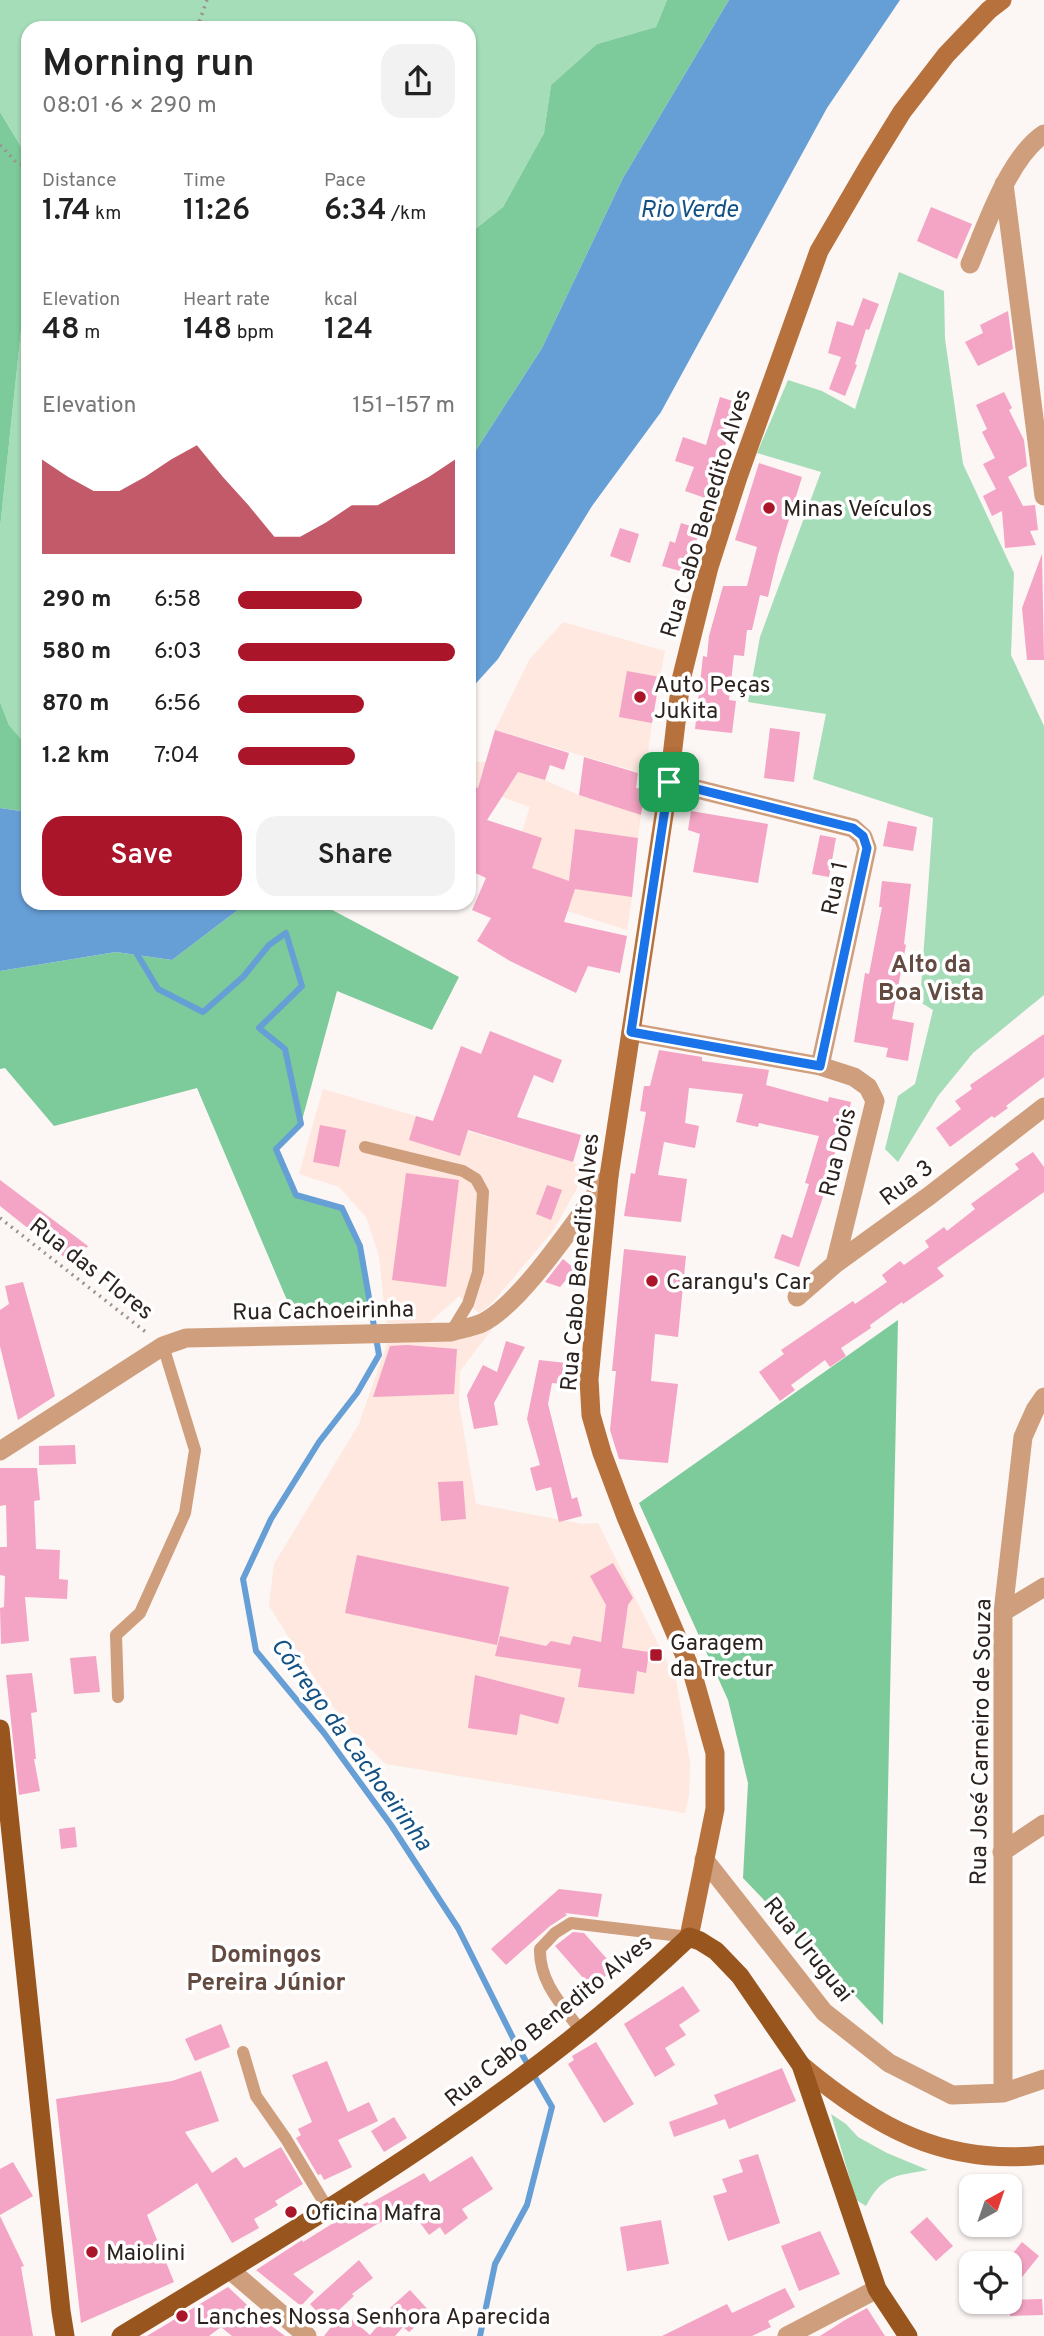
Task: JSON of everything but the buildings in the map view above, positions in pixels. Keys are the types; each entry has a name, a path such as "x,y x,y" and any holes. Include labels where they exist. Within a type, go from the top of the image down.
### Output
{"main road":[{"name":"Rua Cabo Benedito Alves","path":"121,2336 411,2157 581,2031 650,1974 689,1937 715,1809 715,1753 693,1675 602,1453 592,1415 589,1379 609,1176 669,782 681,680 709,567 738,477 820,251 902,112 946,55 1002,0"},
{"path":"0,1729 6,1846 65,2336"},
{"path":"689,1937 716,1951 740,1976 801,2065 840,2098 866,2115 922,2141 963,2154 1044,2155"},
{"path":"801,2065 877,2289 908,2336"}],"street":[{"path":"970,264 1004,184 1036,139 1044,134"},
{"path":"1004,184 1040,433 1044,496"},
{"name":"Rua 1","path":"669,782 853,828 863,836 867,848 820,1066"},
{"name":"Rua Dois","path":"631,1032 820,1066 854,1077 868,1087 875,1101 835,1264"},
{"name":"Rua 3","path":"797,1297 835,1264 1044,1107"},
{"name":"Rua Cachoeirinha","path":"0,1451 163,1346 186,1338 451,1332 482,1323 504,1309 530,1279 609,1176"},
{"name":"Rua José Carneiro de Souza","path":"1003,2093 1003,1612 1023,1437 1044,1397"},
{"path":"1003,1612 1044,1587"},
{"path":"1002,1852 1044,1824"},
{"name":"Rua Uruguai","path":"704,1859 824,2012 889,2063 952,2095 1003,2093 1044,2079"},
{"path":"230,2270 307,2336"},
{"path":"787,2336 877,2289"}],"lane":[{"path":"365,1147 463,1171 476,1179 483,1192 478,1272 468,1304 451,1332"},
{"path":"118,1697 116,1635 140,1613 185,1513 195,1450 163,1346"},
{"path":"581,2031 546,1983 540,1964 540,1949 555,1933 571,1923 689,1937"},
{"path":"243,2052 256,2096 286,2139 328,2209"}],"path":[{"path":"200,21 207,0"},
{"path":"0,145 21,164"},
{"name":"Rua das Flores","path":"0,1218 163,1346"}],"shaded area":[{"path":"563,622 665,651 660,677 627,672 652,723 645,774 495,730 529,660"},
{"path":"476,762 486,762 545,780 576,794 641,815 638,838 575,829 572,855 632,897 627,930 567,911 532,868 522,831 530,807 476,788"},
{"path":"323,1089 580,1166 577,1188 553,1231 491,1304 479,1313 459,1296 429,1323 386,1323 379,1256 366,1217 339,1187 299,1174"},
{"path":"495,1325 460,1371 459,1404 476,1504 583,1524 598,1523 676,1680 690,1762 689,1796 685,1813 386,1764 344,1724 269,1606 274,1564 359,1424 389,1338"}],"green space":[{"path":"0,0 667,0 656,27 597,44 551,85 544,133 503,207 476,228 476,21 21,21 21,147 0,112"},
{"path":"667,0 729,0 623,178 542,348 476,450 476,228 503,207 544,133 551,85 597,44 656,27"},
{"path":"0,112 21,147 21,331 0,528"},
{"path":"899,272 944,291 945,339 963,464 1014,573 1011,655 1044,726 1044,995 973,1053 938,1096 898,1162 885,1149 898,1096 915,1084 933,1010 920,1002 933,818 813,779 826,714 748,702 760,637 821,472 757,453 788,380 822,391 855,409"},
{"path":"21,331 21,739 9,725 0,702 0,528"},
{"path":"0,702 9,725 21,739 21,811 0,808"},
{"path":"238,910 332,910 459,977 432,1030 337,991 301,1124 276,1149 296,1195 342,1208 360,1246 372,1315 292,1312 197,1088 54,1126 5,1068 0,1069 0,971 116,952 172,960"},
{"path":"898,1320 883,2025 743,1878 748,1783 728,1700 639,1503"},
{"path":"831,2114 846,2124 858,2137 887,2153 928,2170 891,2178 878,2188 866,2206 856,2200"}],"water":[{"name":"Rio Verde","path":"729,0 900,0 827,108 661,412 592,506 498,659 476,683 476,450 542,348 623,178"},
{"path":"0,808 21,811 21,910 238,910 172,960 116,952 0,971"}],"waterway":[{"name":"Córrego da Cachoeirinha","path":"134,949 158,989 203,1012 243,977 269,945 286,933 302,986 259,1028 285,1049 301,1124 276,1149 296,1195 342,1208 360,1246 379,1355 357,1393 319,1442 271,1519 243,1579 256,1651 324,1733 391,1825 458,1928 515,2042 552,2107 527,2205 495,2264 480,2336"}],"place":[{"name":"Minas Veículos","path":"769,508"},
{"name":"Auto Peças Jukita","path":"640,697"},
{"name":"Carangu's Car","path":"652,1281"},
{"name":"Garagem da Trectur","path":"656,1655"},
{"name":"Oficina Mafra","path":"291,2212"},
{"name":"Maiolini","path":"92,2252"},
{"name":"Lanches Nossa Senhora Aparecida","path":"182,2316"}],"district":[{"name":"Alto da Boa Vista","path":"931,978"},
{"name":"Domingos Pereira Júnior","path":"266,1968"}],"route":[{"path":"669,782 853,828 863,836 867,848 820,1066 631,1032 669,782"}]}
